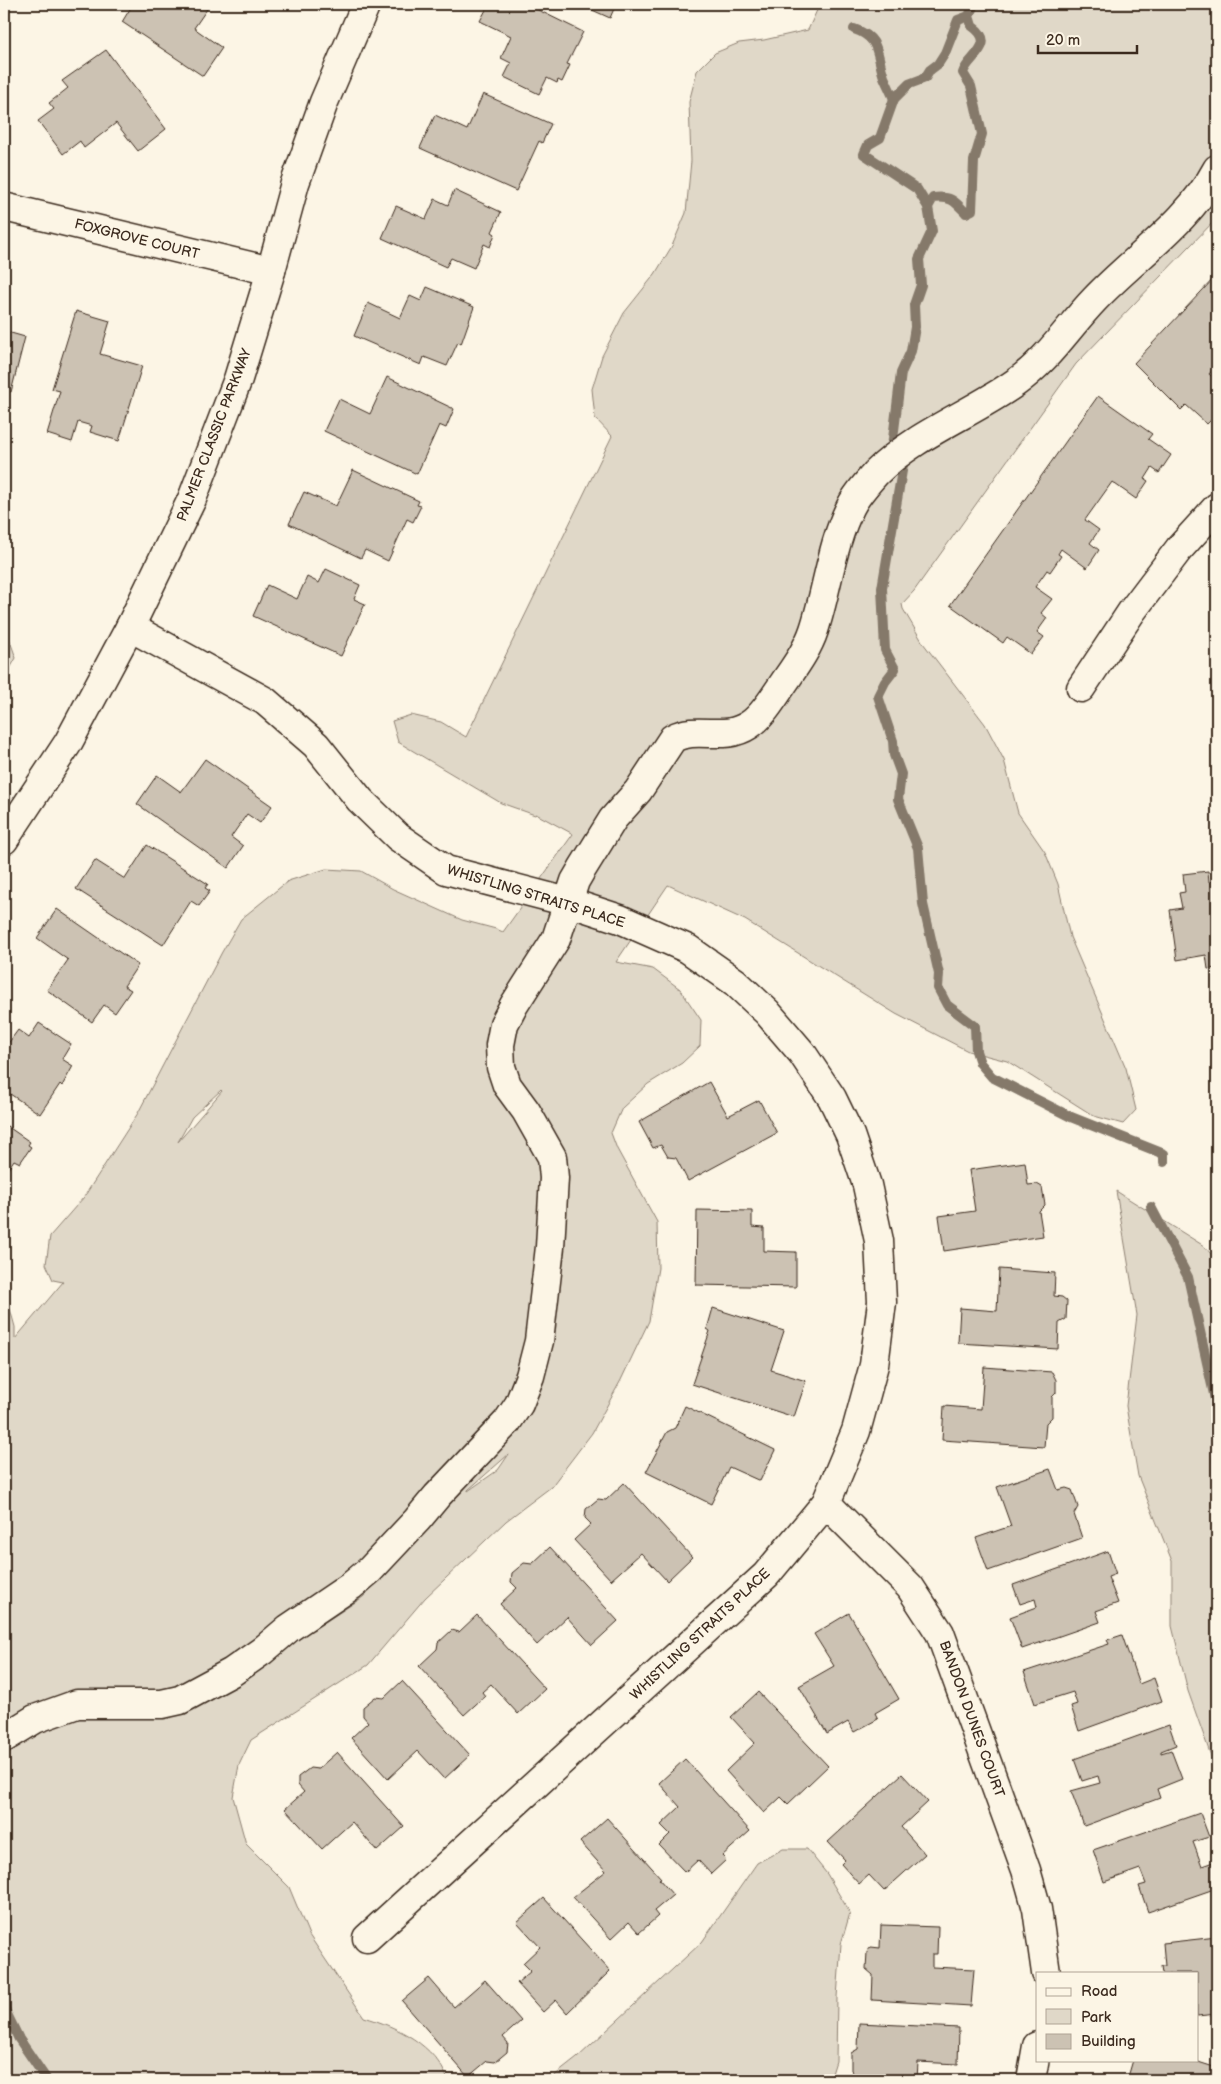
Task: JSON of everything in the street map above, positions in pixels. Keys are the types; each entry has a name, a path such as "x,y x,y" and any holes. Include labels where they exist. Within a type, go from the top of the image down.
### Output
{"street":[{"name":"PALMER CLASSIC PARKWAY","path":"4,840 68,743 130,627 192,499 238,379 271,271 295,183 324,102 366,4"},
{"path":"4,1738 36,1719 77,1704 162,1704 180,1700 232,1672 262,1651 289,1628 351,1586 370,1570 417,1520 436,1496 507,1422 519,1404 530,1376 539,1341 550,1247 554,1178 552,1156 541,1135 507,1086 501,1067 500,1045 504,1024 514,1005 556,939 575,881 613,818 638,791 673,738 694,731 723,734 739,731 752,724 773,699 805,650 813,631 835,552 851,507 862,489 876,473 915,443 971,412 1034,369 1098,297 1174,226 1202,193 1217,169"},
{"name":"FOXGROVE COURT","path":"4,207 271,271"},
{"path":"1081,688 1132,611 1179,549 1217,507"},
{"name":"WHISTLING STRAITS PLACE","path":"130,627 265,701 316,745 360,800 398,837 446,870 568,902 620,920 688,949 735,982 767,1012 802,1053 832,1098 850,1135 867,1185 879,1241 882,1302 874,1365 856,1431 826,1503 766,1575 367,1938"},
{"name":"BANDON DUNES COURT","path":"826,1503 910,1587 940,1633 1026,1870 1037,1909 1046,1972"},
{"path":"1031,2080 1036,2052"}],"green space":[{"path":"816,4 1217,4 1217,218 1076,364 914,591 902,604 923,643 985,724 1004,760 1018,813 1045,852 1058,884 1070,937 1126,1068 1136,1110 1123,1124 1094,1116 1007,1061 968,1051 896,1014 745,920 668,885 616,962 653,969 680,989 701,1020 700,1046 682,1063 648,1084 622,1108 611,1133 617,1149 657,1222 658,1268 649,1321 621,1380 592,1433 551,1487 506,1521 425,1598 368,1665 251,1740 239,1765 233,1797 246,1844 289,1887 309,1935 364,2017 390,2026 425,2047 442,2068 448,2080 4,2080 4,1309 10,1309 15,1327 15,1339 63,1282 53,1280 46,1264 50,1236 84,1197 138,1113 241,919 288,881 326,869 361,871 393,889 462,920 503,932 573,834 536,814 501,803 398,742 392,721 411,715 441,722 466,737 612,436 595,418 592,389 602,356 624,313 655,274 672,246 686,213 691,161 689,102 697,71 715,53 739,43 764,40 808,30 818,8","holes":["222,1091 178,1142 192,1117","509,1454 498,1470 468,1490","435,1521 363,1597 313,1630"]},
{"path":"4,624 16,658 4,679"},
{"path":"1116,1191 1204,1246 1217,1261 1217,1773 1188,1691 1172,1626 1172,1561 1138,1476 1126,1406 1137,1315"},
{"path":"783,1849 807,1849 827,1874 850,1913 841,1944 837,1997 836,2061 830,2080 549,2080 577,2058 702,1942 757,1863"}],"building":[{"path":"133,4 200,4 207,9 194,28 222,48 203,76 122,22"},
{"path":"489,4 526,4 583,32 567,64 570,65 562,82 558,80 557,83 547,78 539,94 504,77 511,63 501,58 511,36 480,21"},
{"path":"579,4 616,4 610,18"},
{"path":"106,50 166,129 138,151 116,123 84,148 80,141 63,154 38,121 54,109 49,103 68,88 62,81"},
{"path":"483,94 551,124 542,143 539,141 516,191 420,148 435,115 467,130"},
{"path":"454,190 501,212 492,232 495,234 490,247 484,244 474,268 451,258 446,267 382,238 396,206 426,219 435,199 448,205"},
{"path":"1217,275 1217,365 1209,374 1217,381 1217,414 1207,424 1186,405 1181,410 1134,363"},
{"path":"427,287 474,307 461,344 458,342 447,366 424,357 421,365 354,336 368,303 400,318 410,296 421,301"},
{"path":"76,311 110,321 100,354 142,366 119,441 90,432 92,426 78,422 72,442 47,434 60,391 52,389"},
{"path":"4,331 25,337 11,392 4,390"},
{"path":"387,377 454,409 446,428 439,425 417,474 324,431 339,399 370,414"},
{"path":"1098,396 1152,434 1148,439 1171,455 1159,473 1152,468 1145,479 1148,481 1136,499 1112,482 1085,520 1099,530 1090,543 1099,550 1087,568 1061,549 1058,554 1061,556 1050,572 1047,570 1035,587 1052,599 1041,613 1047,618 1037,632 1044,637 1031,654 1007,637 1003,643 950,605"},
{"path":"353,470 419,501 417,505 421,506 413,522 407,519 388,561 365,550 361,558 289,524 304,492 336,506"},
{"path":"326,569 360,585 354,599 365,604 341,656 253,616 267,585 297,599 307,577 319,583"},
{"path":"205,759 272,806 260,823 247,814 231,837 243,846 228,868 137,804 157,775 181,792"},
{"path":"147,845 208,884 205,888 210,891 199,906 191,901 163,945 76,889 95,860 125,879"},
{"path":"1208,871 1209,882 1217,881 1217,968 1208,969 1206,955 1177,960 1170,910 1182,908 1179,893 1185,892 1183,874"},
{"path":"57,909 138,965 124,986 131,990 115,1013 104,1005 92,1022 47,990 68,960 37,938"},
{"path":"39,1023 71,1044 62,1059 73,1066 62,1086 60,1084 40,1114 4,1090 4,1049 18,1030 29,1038"},
{"path":"709,1082 728,1116 759,1100 777,1133 688,1181 676,1158 668,1157 661,1145 653,1148 639,1122"},
{"path":"4,1124 30,1142 28,1145 31,1147 20,1163 14,1160 4,1175"},
{"path":"1025,1162 1028,1185 1037,1184 1042,1187 1045,1205 1039,1211 1043,1236 944,1251 939,1216 975,1211 969,1170"},
{"path":"697,1210 752,1211 752,1227 764,1228 764,1251 796,1252 796,1287 696,1285"},
{"path":"999,1269 1055,1273 1054,1296 1062,1297 1067,1301 1066,1319 1059,1323 1058,1349 958,1343 960,1308 997,1311"},
{"path":"713,1308 784,1331 771,1370 806,1381 794,1417 692,1384 710,1331 707,1329"},
{"path":"984,1367 1052,1372 1056,1380 1056,1393 1052,1397 1052,1417 1046,1423 1044,1447 942,1440 944,1406 981,1409"},
{"path":"685,1406 775,1450 760,1481 729,1467 711,1504 646,1472 667,1432 675,1428"},
{"path":"1050,1469 1058,1490 1066,1488 1072,1490 1078,1507 1074,1514 1082,1538 988,1571 976,1538 1011,1526 997,1487"},
{"path":"624,1483 692,1557 667,1581 641,1553 611,1580 574,1540 591,1524 585,1518 586,1509 598,1499 606,1500"},
{"path":"550,1547 618,1621 592,1645 567,1617 537,1645 500,1604 517,1588 511,1582 512,1573 524,1563 532,1564"},
{"path":"1108,1551 1116,1574 1108,1577 1118,1603 1096,1611 1100,1622 1022,1649 1010,1617 1037,1607 1035,1599 1020,1604 1013,1585"},
{"path":"849,1613 899,1699 875,1713 878,1719 854,1732 848,1722 827,1734 799,1686 834,1666 814,1634"},
{"path":"477,1615 545,1689 518,1714 491,1684 482,1692 485,1696 464,1715 419,1666 437,1649 438,1643 452,1630 459,1632"},
{"path":"1122,1635 1139,1684 1154,1678 1162,1701 1079,1731 1071,1706 1077,1704 1073,1692 1035,1704 1024,1672 1109,1644 1107,1640"},
{"path":"402,1681 470,1755 444,1779 418,1751 388,1779 351,1738 368,1722 363,1716 363,1707 375,1697 384,1698"},
{"path":"758,1692 828,1766 788,1804 781,1797 764,1813 726,1771 755,1743 731,1717"},
{"path":"1169,1725 1176,1745 1161,1751 1161,1753 1171,1750 1182,1779 1157,1789 1160,1798 1084,1826 1071,1791 1100,1783 1098,1776 1082,1781 1074,1759"},
{"path":"337,1752 404,1827 377,1851 352,1822 322,1849 285,1809 304,1792 298,1785 298,1777 310,1768 318,1769"},
{"path":"685,1759 750,1831 722,1856 726,1860 711,1874 698,1860 685,1872 659,1845 670,1834 661,1825 680,1807 659,1783"},
{"path":"902,1774 928,1802 901,1827 925,1854 884,1891 869,1875 859,1884 841,1864 845,1860 828,1842"},
{"path":"1200,1813 1209,1837 1193,1842 1202,1866 1216,1861 1217,1888 1148,1912 1139,1886 1146,1884 1140,1869 1104,1882 1093,1850"},
{"path":"607,1818 661,1878 659,1879 673,1895 654,1911 658,1916 639,1933 629,1922 611,1939 573,1897 606,1871 580,1842"},
{"path":"544,1898 610,1971 567,2013 556,2000 543,2012 517,1983 531,1971 523,1963 540,1947 517,1922"},
{"path":"881,1925 938,1927 937,1954 932,1954 932,1967 974,1969 971,2006 872,2000 873,1975 866,1969 867,1952 871,1947 880,1948"},
{"path":"1217,1937 1217,2014 1198,2016 1198,1972 1162,1972 1161,1966 1165,1966 1163,1943"},
{"path":"429,1978 454,2007 485,1980 521,2021 503,2037 508,2043 507,2052 495,2062 487,2061 468,2077 402,2001"},
{"path":"859,2023 959,2028 958,2064 918,2062 917,2080 864,2080 864,2076 855,2075 851,2070 851,2053 858,2049"},
{"path":"1132,2062 1198,2062 1217,2068 1217,2080 1137,2080 1128,2077"}],"waterway":[{"path":"974,4 969,16 972,26 980,33 983,39 979,51 963,73 971,86 982,134 974,161 972,210 966,213 948,198 933,198 928,207 932,231 919,259 921,285 914,305 915,327 911,351 901,373 892,447 903,465 882,588 885,650 895,669 885,682 878,696 893,741 894,755 901,774 898,799 918,848 923,904 939,974 938,988 947,1005 975,1026 976,1051 980,1063 992,1077 1071,1117 1164,1154 1164,1162"},
{"path":"928,207 917,189 864,154 868,145 880,138 894,99 909,84 925,78 930,70 938,64 945,53 958,20 969,16"},
{"path":"854,29 869,37 873,42 884,77 894,99"},
{"path":"1151,1207 1188,1277 1217,1408"},
{"path":"4,2008 19,2039 47,2080"}]}
